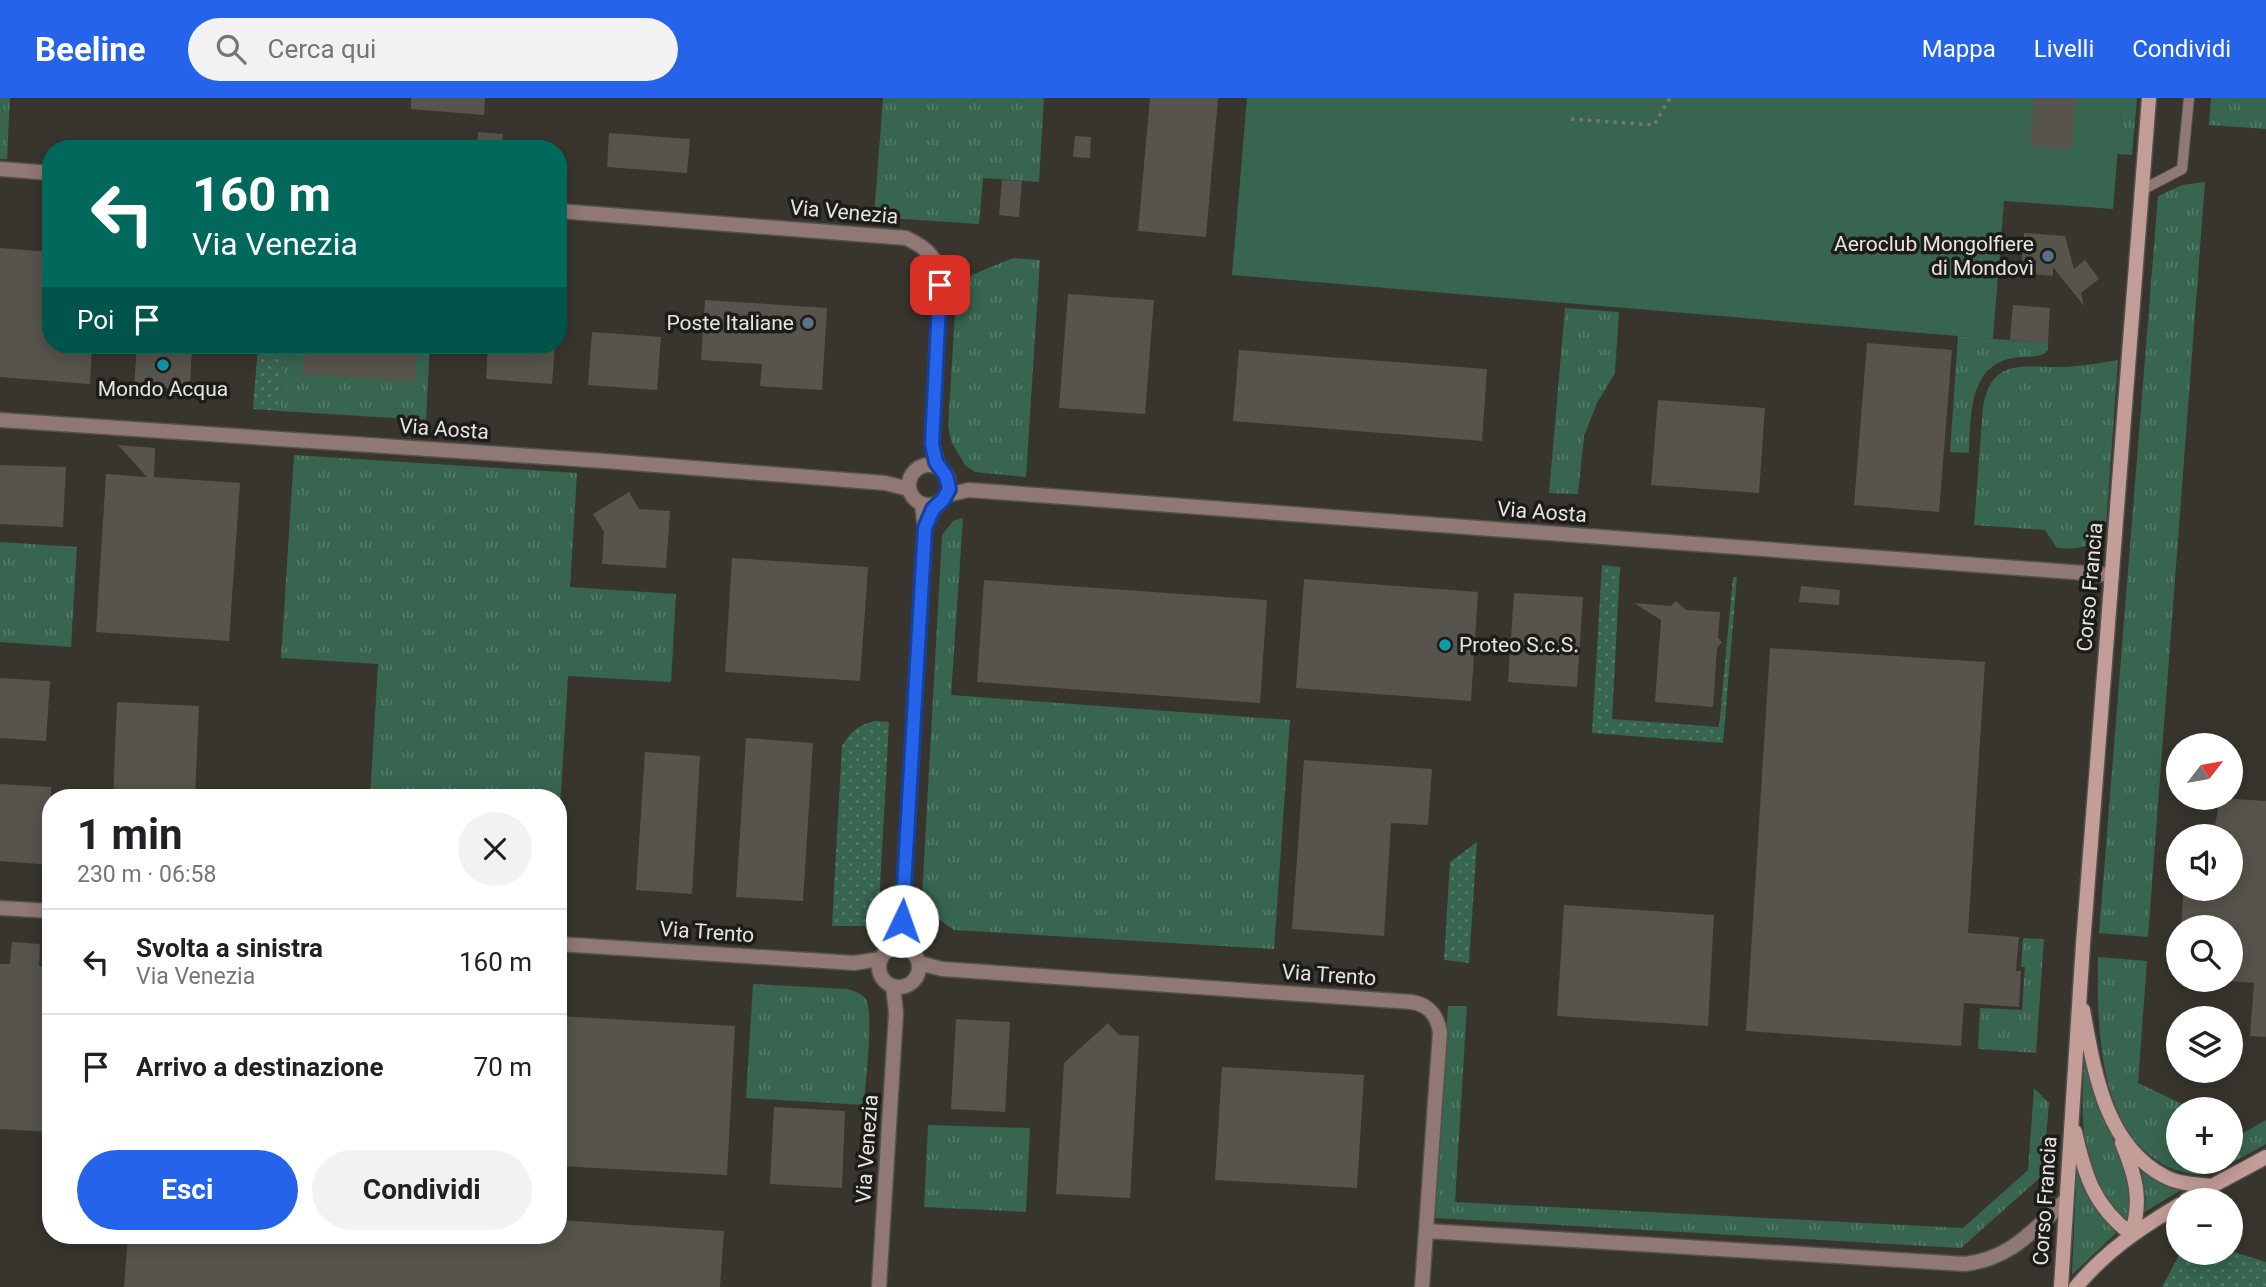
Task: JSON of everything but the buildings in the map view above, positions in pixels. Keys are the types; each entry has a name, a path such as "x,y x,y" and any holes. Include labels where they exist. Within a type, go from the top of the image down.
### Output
{"street":[{"name":"Corso Francia","path":"2061,1287 2079,988 2149,98"},
{"path":"0,169 42,172"},
{"name":"Via Venezia","path":"567,212 906,238 921,245 932,256 939,269 932,444 939,468"},
{"name":"Via Aosta","path":"0,419 885,483 909,483 922,466"},
{"name":"Via Venezia","path":"922,466 932,444"},
{"path":"909,978 909,949 902,921 925,528 929,505 948,488 939,468 922,466"},
{"path":"909,483 916,502 929,505"},
{"name":"Via Aosta","path":"948,488 2112,575"},
{"path":"0,908 42,910"},
{"path":"893,947 902,921"},
{"name":"Via Trento","path":"567,945 880,965 887,983 942,969 1412,1002 1427,1007 1437,1020 1440,1032 1422,1287"},
{"path":"880,965 887,950 893,947 909,949"},
{"name":"Via Venezia","path":"879,1287 896,1013 909,978"},
{"name":"Corso Francia","path":"2071,1118 2087,1178 2095,1195 2113,1218 2131,1234 2138,1210 2137,1185 2094,1067 2079,988"},
{"name":"Corso Francia","path":"2116,1129 2138,1155 2165,1177 2211,1186"},
{"path":"2207,1188 2266,1157"},
{"path":"1426,1231 1965,1264 2000,1256 2066,1200"},
{"path":"2076,1287 2093,1267 2131,1234 2166,1213"}],"lane":[{"path":"2142,190 2182,169 2189,98"}],"path":[{"path":"1571,119 1654,125 1670,98"}],"green space":[{"path":"0,98 10,98 7,159 0,159"},
{"path":"883,98 1044,98 1039,182 983,178 979,224 874,217"},
{"path":"1247,98 2122,98 2113,209 2004,201 1993,339 1232,275"},
{"path":"2122,98 2137,98 2132,155 2117,154"},
{"path":"2211,98 2266,98 2266,129 2209,125"},
{"path":"2205,182 2148,937 2099,933 2158,196 2182,185"},
{"path":"1013,258 1040,260 1026,477 975,472 965,465 952,443 948,427 957,281"},
{"path":"1565,308 1619,312 1615,373 1597,403 1584,436 1578,494 1549,493"},
{"path":"1958,336 2048,343 2048,350 2044,354 2005,360 1984,375 1974,399 1969,453 1950,452"},
{"path":"257,354 284,354 280,411 253,409"},
{"path":"284,354 430,354 426,420 280,411"},
{"path":"2118,360 2106,526 2097,539 2086,546 2057,548 2045,530 1974,525 1983,407 1987,391 1994,379 2012,368 2071,367"},
{"path":"294,455 577,473 570,587 676,594 671,682 568,676 561,789 371,789 378,664 281,658"},
{"path":"963,518 951,695 1290,720 1274,949 954,930 928,907 922,897 942,535 953,521"},
{"path":"0,542 77,547 71,647 0,642"},
{"path":"1602,565 1620,567 1612,719 1719,727 1733,577 1737,577 1723,743 1592,733"},
{"path":"875,721 889,722 878,926 832,926 842,746 856,730"},
{"path":"1477,842 1469,963 1444,960 1450,862"},
{"path":"2023,938 2044,939 2036,1053 1978,1049 1980,1008 2022,1010 2025,967 2021,967"},
{"path":"2098,957 2147,961 2138,1083 2168,1097 2166,1166 2138,1144 2123,1122 2105,1069 2098,1011"},
{"path":"753,984 847,989 866,1000 869,1019 864,1105 746,1098"},
{"path":"1448,1006 1467,1006 1455,1202 1963,1228 2028,1170 2034,1088 2049,1103 2043,1175 1961,1248 1434,1218"},
{"path":"2084,1053 2095,1099 2129,1181 2131,1195 2128,1223 2105,1198 2089,1161 2083,1125"},
{"path":"2266,1120 2266,1144 2243,1157 2243,1133"},
{"path":"928,1125 1030,1128 1026,1212 924,1207"},
{"path":"2077,1163 2091,1201 2116,1233 2072,1275"},
{"path":"2141,1168 2162,1185 2173,1188 2166,1188 2166,1199 2145,1212 2146,1198"},
{"path":"2243,1255 2266,1262 2266,1287 2162,1287 2174,1265 2243,1265"}],"place":[{"name":"Aeroclub Mongolfiere di Mondovì","path":"2048,256"},
{"name":"Poste Italiane","path":"808,323"},
{"name":"Mondo Acqua","path":"163,365"},
{"name":"Proteo S.c.S.","path":"1445,645"}],"route":[{"path":"902,921 925,528 933,509 943,500 949,489 946,476 933,456 932,444 940,285"}]}
